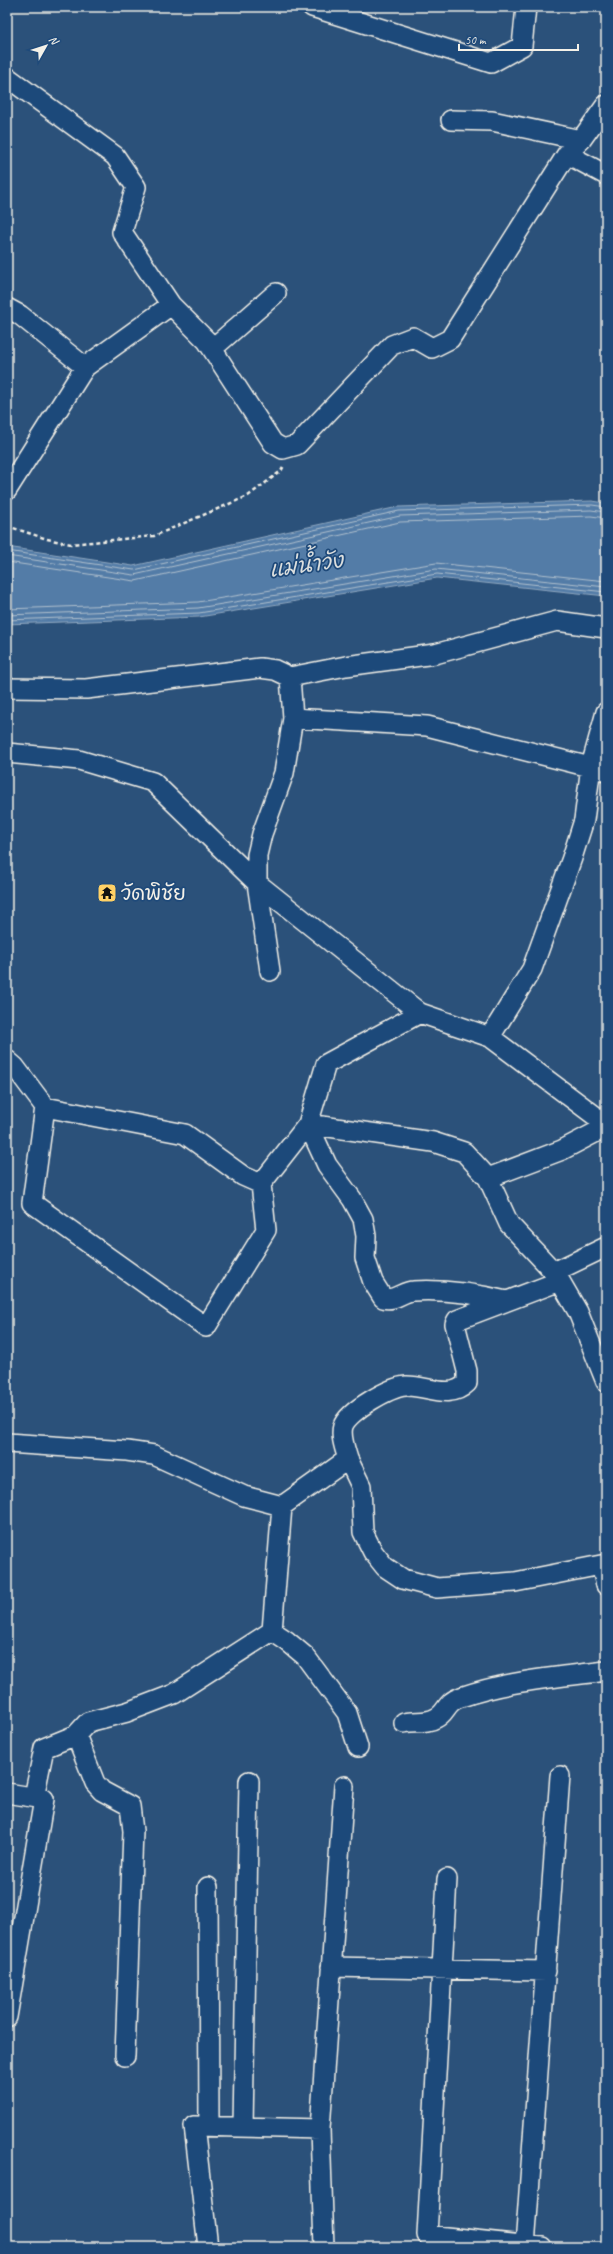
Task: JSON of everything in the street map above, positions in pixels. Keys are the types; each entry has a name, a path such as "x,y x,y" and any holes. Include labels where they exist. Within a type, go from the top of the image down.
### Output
{"street":[{"path":"312,7 491,63 522,46 526,7"},
{"path":"7,77 115,156 136,186 122,232 171,305 207,341 273,443 283,449 297,445 392,345 413,337 432,348 450,339 523,227 567,154 580,140 606,105"},
{"path":"451,120 492,121 580,140"},
{"path":"567,154 606,175"},
{"path":"212,349 276,294"},
{"path":"7,490 85,367 171,305"},
{"path":"9,313 20,315 85,367"},
{"path":"7,688 86,690 260,668 275,670 290,678 346,666 435,654 557,621 606,628"},
{"path":"270,971 257,883 259,845 284,773 293,718 290,678"},
{"path":"490,1037 532,969 584,820 598,768 606,712"},
{"path":"293,718 427,726 598,768"},
{"path":"7,753 79,760 153,782 257,883 420,1013 490,1037 606,1125 572,1146 488,1178"},
{"path":"45,1107 32,1203 206,1327 266,1230 261,1184 308,1124 326,1064 420,1013"},
{"path":"7,1060 15,1067 45,1107 185,1134 243,1176 261,1184"},
{"path":"308,1124 432,1142 464,1152 488,1178 509,1224 557,1277 578,1312 606,1382"},
{"path":"308,1124 327,1165 352,1199 363,1219 366,1236 365,1258 373,1282 383,1298 391,1299 412,1291 457,1293 506,1301"},
{"path":"606,1247 557,1277 506,1301 458,1319 455,1322 467,1371 467,1383 458,1389 440,1392 407,1386 397,1387 375,1399 350,1417 342,1428 343,1441 348,1459 361,1486 363,1532 373,1552 381,1562 403,1579 437,1588 515,1582 604,1564 606,1585"},
{"path":"7,1443 127,1451 154,1455 244,1496 282,1506"},
{"path":"272,1631 282,1506 348,1459"},
{"path":"34,1797 44,1748 76,1735 88,1722 128,1712 174,1694 272,1631"},
{"path":"272,1631 305,1656 346,1713 358,1747"},
{"path":"404,1722 417,1720 426,1722 437,1718 450,1702 471,1694 534,1680 606,1671"},
{"path":"76,1735 95,1783 102,1791 130,1806 133,1831 125,2056"},
{"path":"447,1879 427,2235 534,2246 546,1971 560,1776"},
{"path":"243,2127 250,1781"},
{"path":"324,2247 320,2129 344,1786"},
{"path":"7,1793 44,1799 7,2017"},
{"path":"208,1887 209,2126"},
{"path":"331,1967 546,1971"},
{"path":"208,2247 194,2126 320,2129"}],"path":[{"path":"7,526 47,539 70,544 154,536 248,496 280,471 297,445"}],"water":[{"name":"แม่น้ำวัง","path":"592,501 606,503 606,596 437,578 199,617 7,624 7,547 133,566 398,507"}],"place":[{"name":"วัดพิชัย","path":"107,893"}]}
